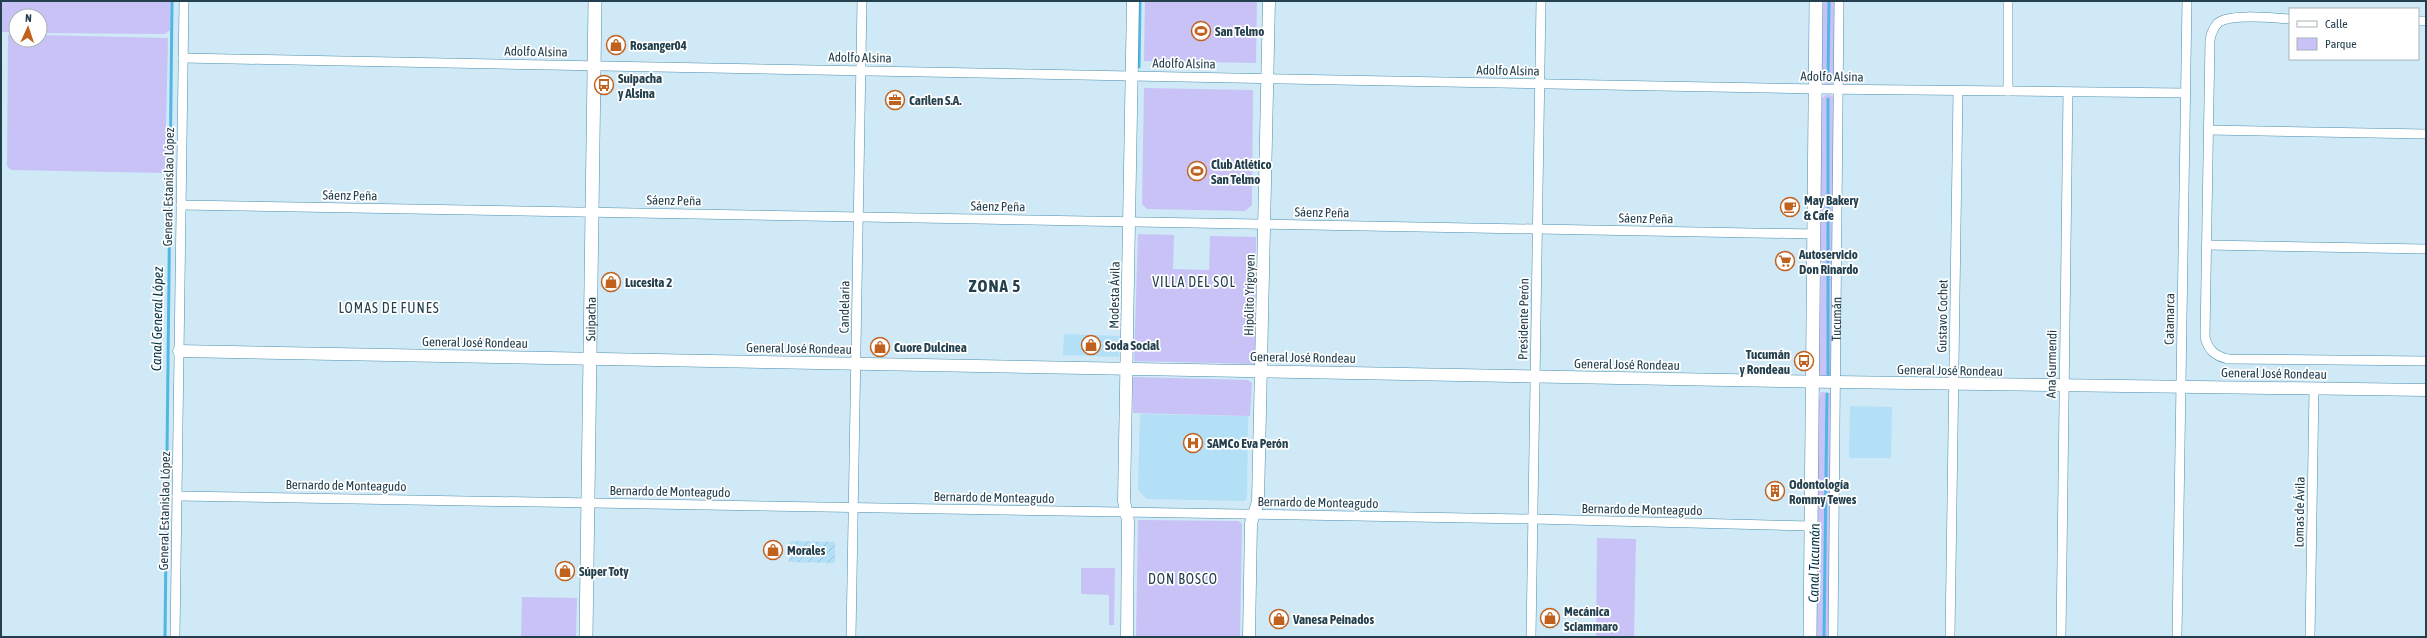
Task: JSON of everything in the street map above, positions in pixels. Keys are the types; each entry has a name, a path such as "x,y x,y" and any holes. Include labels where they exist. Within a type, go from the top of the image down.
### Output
{"main road":[{"name":"Suipacha","path":"586,637 595,1"},
{"name":"Tucumán","path":"1810,637 1816,1"}],"street":[{"name":"General Estanislao López","path":"175,637 184,1"},
{"name":"Candelaria","path":"851,637 862,1"},
{"name":"Modesta Ávila","path":"1127,637 1128,521 1124,501 1133,1"},
{"name":"Hipólito Yrigoyen","path":"1249,637 1251,523 1258,502 1269,1"},
{"name":"Presidente Perón","path":"1531,637 1541,1"},
{"name":"Tucumán","path":"1833,637 1840,90 1839,1"},
{"path":"2008,1 2008,91"},
{"name":"Catamarca","path":"2177,637 2186,1"},
{"path":"2289,19 2233,18 2224,20 2215,27 2210,40 2205,337 2207,345 2217,356 2228,359 2426,360"},
{"name":"Adolfo Alsina","path":"183,58 1132,75 1840,90 2185,93"},
{"name":"Gustavo Cochet","path":"1950,637 1958,91"},
{"name":"Ana Gurmendi","path":"2061,637 2068,92"},
{"path":"2208,130 2426,134"},
{"name":"Sáenz Peña","path":"181,205 1814,234"},
{"path":"2207,245 2426,249"},
{"name":"General José Rondeau","path":"179,351 1812,382 2426,390"},
{"name":"Lomas de Ávila","path":"2310,637 2314,388"},
{"name":"Bernardo de Monteagudo","path":"177,496 1533,519 1811,526"}],"shaded area":[{"name":"Soda Social","path":"1064,334 1120,336 1119,357 1063,355"},
{"path":"1850,406 1892,407 1891,458 1849,458"},
{"name":"SAMCo Eva Perón","path":"1140,414 1248,416 1247,498 1244,501 1147,499 1138,490"},
{"path":"790,541 835,542 835,563 789,562"}],"green space":[{"path":"1,1 170,1 170,30 165,34 48,33 48,8 8,8 8,32 1,32"},
{"name":"San Telmo","path":"1145,1 1257,1 1256,63 1144,61"},
{"path":"1822,1 1835,1 1836,79 1830,85 1825,85 1821,77"},
{"path":"8,35 8,48 48,48 48,35 168,38 165,173 11,170 7,166"},
{"name":"Club Atlético San Telmo","path":"1144,88 1253,90 1252,205 1245,211 1147,209 1142,204"},
{"path":"1826,95 1830,95 1835,99 1832,375 1829,378 1821,376 1818,371 1822,259 1819,234 1821,102 1822,98"},
{"path":"1138,234 1174,235 1173,269 1209,270 1210,236 1256,237 1255,364 1134,361"},
{"path":"1133,378 1248,380 1252,383 1250,416 1133,413"},
{"path":"1821,392 1830,393 1832,395 1830,637 1816,637 1819,401"},
{"path":"1138,520 1238,521 1242,524 1240,637 1136,637"},
{"path":"1597,538 1636,539 1634,637 1596,637"},
{"path":"1081,568 1115,568 1114,625 1109,625 1109,595 1081,594"},
{"path":"522,597 577,598 576,637 521,637"}],"waterway":[{"name":"Canal General López","path":"165,637 172,1"},
{"path":"1139,67 1140,1"},
{"name":"Canal Tucumán","path":"1828,77 1829,1"},
{"name":"Canal Tucumán","path":"1828,99 1828,374"},
{"name":"Canal Tucumán","path":"1824,637 1827,394"}],"place":[{"name":"San Telmo","path":"1201,31"},
{"name":"Rosanger04","path":"616,45"},
{"name":"Suipacha y Alsina","path":"604,85"},
{"name":"Carilen S.A.","path":"895,100"},
{"name":"Club Atlético San Telmo","path":"1197,171"},
{"name":"May Bakery & Cafe","path":"1790,207"},
{"name":"Autoservicio Don Rinardo","path":"1785,261"},
{"name":"Lucesita 2","path":"611,282"},
{"name":"Soda Social","path":"1091,345"},
{"name":"Cuore Dulcinea","path":"880,347"},
{"name":"Tucumán y Rondeau","path":"1804,361"},
{"name":"SAMCo Eva Perón","path":"1193,443"},
{"name":"Odontología Rommy Tewes","path":"1775,491"},
{"name":"Morales","path":"773,550"},
{"name":"Súper Toty","path":"565,571"},
{"name":"Mecánica Sciammaro","path":"1550,618"},
{"name":"Vanesa Peinados","path":"1279,619"}],"district":[{"name":"VILLA DEL SOL","path":"1194,282"},
{"name":"ZONA 5","path":"995,286"},
{"name":"LOMAS DE FUNES","path":"389,308"},
{"name":"DON BOSCO","path":"1183,579"}]}
